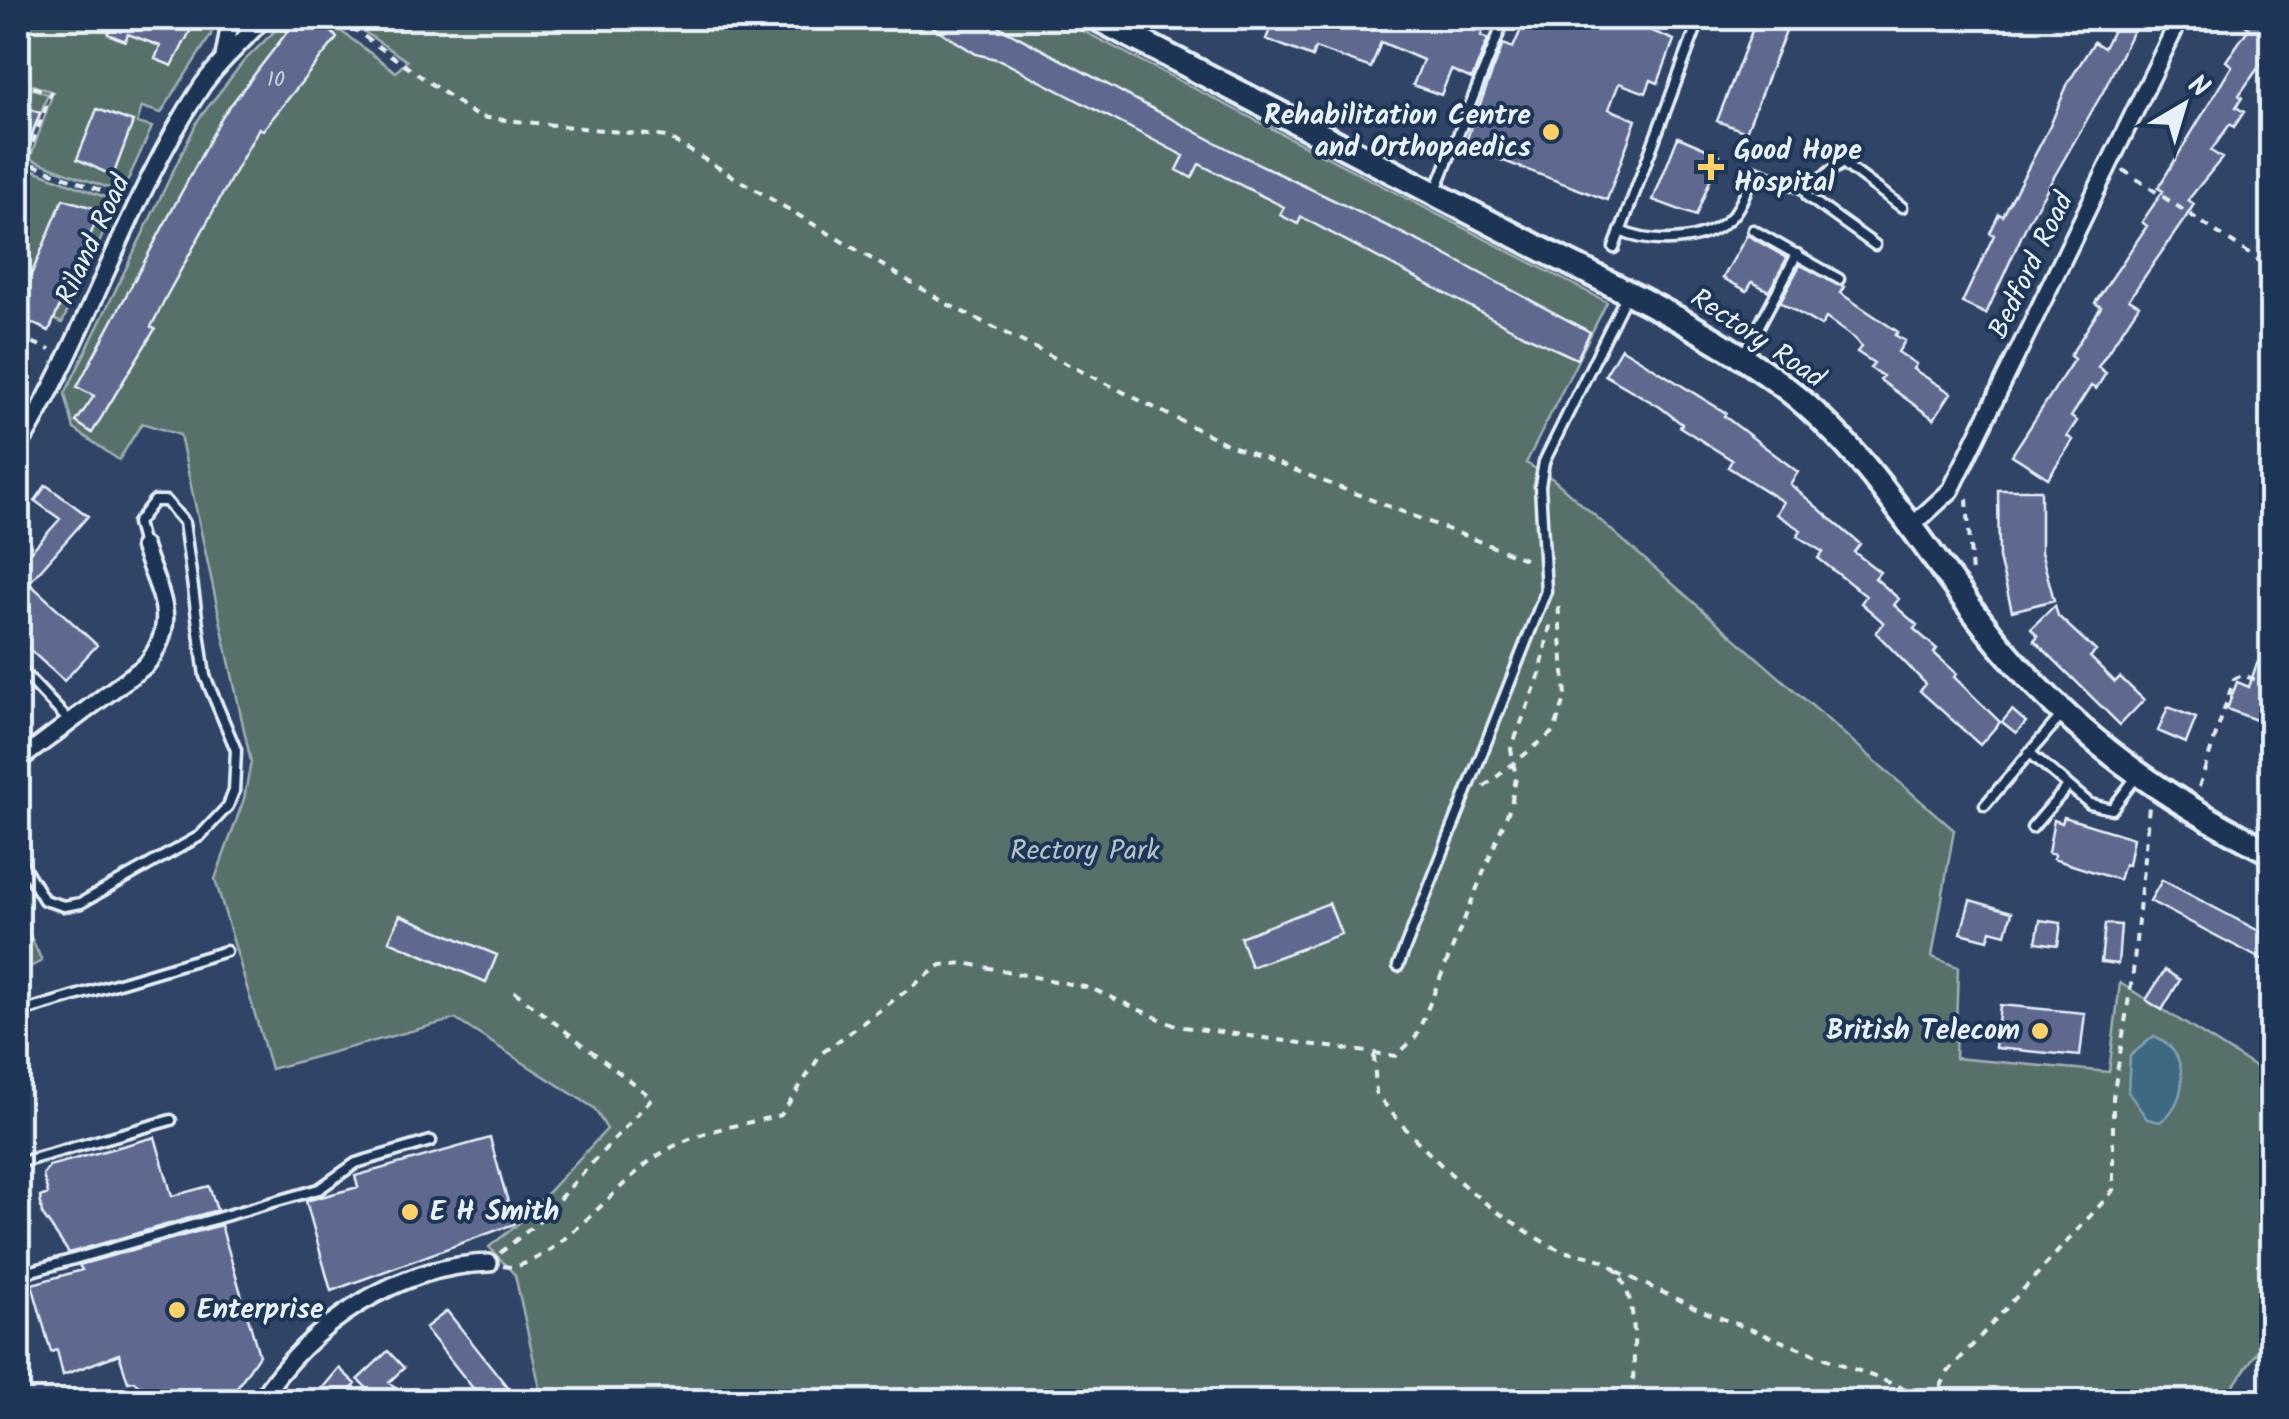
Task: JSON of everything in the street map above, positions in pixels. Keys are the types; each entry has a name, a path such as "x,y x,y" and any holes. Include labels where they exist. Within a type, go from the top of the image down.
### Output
{"street":[{"name":"Riland Road","path":"224,58 231,18"},
{"name":"Riland Road","path":"18,448 67,357 168,143 224,58 263,18"},
{"name":"Rectory Road","path":"1096,18 1627,294 1742,358 1824,421 1913,525 1996,640 2062,713 2144,781 2272,853"},
{"name":"Bedford Road","path":"1913,525 1954,485 2180,18"},
{"path":"18,761 146,665 166,634 168,619 143,546"},
{"path":"259,1402 283,1365 308,1339 359,1303 458,1264 489,1263"}],"lane":[{"path":"1435,194 1505,18"},
{"path":"1614,248 1700,18"},
{"path":"1804,189 1843,163 1902,206"},
{"path":"1620,230 1655,240 1687,238 1713,229 1728,220 1739,205 1753,170 1804,189 1808,197 1875,246"},
{"path":"1753,230 1839,279"},
{"path":"1742,358 1796,254"},
{"path":"1398,966 1546,592 1548,568 1541,473 1627,294"},
{"path":"18,856 44,900 52,905 81,904 200,836 228,806 237,774 236,750 205,676 184,522 166,501 154,501 137,523 143,546"},
{"path":"18,667 70,722"},
{"path":"1985,805 2062,713"},
{"path":"2030,752 2090,804 2112,809 2144,781"},
{"path":"2032,828 2068,786"},
{"path":"18,1013 226,951"},
{"path":"18,1164 171,1120"},
{"path":"18,1274 319,1188 356,1163 431,1142"}],"path":[{"path":"338,18 478,117 667,138 949,305 1227,444 1548,568"},
{"path":"18,82 51,93 18,182"},
{"path":"18,159 138,205"},
{"path":"2110,162 2272,269"},
{"path":"18,336 67,357"},
{"path":"1954,485 1966,498 1972,576 1958,586"},
{"path":"489,1263 512,1268 545,1254 655,1157 710,1128 780,1114 822,1053 941,966 984,965 1090,988 1176,1026 1396,1056 1416,1038 1511,804 1514,763 1511,750 1540,674 1556,592 1566,696 1554,731 1514,763 1464,802"},
{"path":"2192,810 2234,679 2242,675 2272,685"},
{"path":"1374,1054 1376,1093 1435,1156 1511,1222 1560,1250 1593,1256 1700,1310 1934,1400 1947,1374 2113,1191 2113,1098 2133,972 2144,781"},
{"path":"489,1263 537,1223 652,1098 511,989"},
{"path":"1617,1271 1627,1290 1632,1402"}],"green space":[{"path":"18,18 213,18 211,35 161,113 142,107 137,123 152,127 122,193 30,159 53,92 18,80"},
{"name":"Rectory Park","path":"288,18 323,18 396,72 407,61 344,18 1058,18 1607,302 1526,463 1553,479 1954,830 1932,957 1958,967 1955,1058 2109,1072 2120,983 2271,1077 2271,1332 2222,1402 532,1401 542,1397 515,1275 489,1247 517,1225 607,1129 594,1108 455,1019 271,1069 215,879 244,799 251,762 180,435 142,423 119,460 74,429 65,394 198,120 243,62"},
{"path":"18,84 48,94 24,157 18,154"},
{"path":"26,167 118,202 62,323 18,302 18,192"},
{"path":"18,909 42,961 18,973"}],"water":[{"path":"2154,1036 2174,1052 2182,1076 2177,1102 2160,1122 2147,1119 2128,1092 2130,1056"}],"building":[{"path":"88,18 197,18 172,66 155,59 160,46 128,34 125,41 108,34 110,27"},
{"path":"298,18 320,18 337,38 263,130 259,128 166,297 151,327 155,329 92,433 76,422 94,396 77,387 223,115"},
{"path":"919,18 983,18 1230,150 1435,249 1590,332 1577,359 1301,217 1298,224 1280,215 1284,207 1199,164 1192,178 1177,170 1184,156 1000,60 976,54"},
{"path":"1275,18 1472,18 1469,25 1483,30 1481,36 1488,39 1472,79 1451,70 1441,95 1413,85 1423,60 1381,42 1371,68 1315,48 1312,57 1266,39"},
{"name":"Rehabilitation Centre and Orthopaedics","path":"1526,18 1631,18 1630,22 1674,40 1658,83 1651,80 1646,93 1619,83 1609,109 1636,120 1607,200 1464,146 1503,44 1513,48"},
{"path":"1757,18 1791,18 1746,132 1717,121"},
{"path":"2119,18 2139,18 2104,90 2028,222 1986,314 1962,303 1994,235 1990,233 1999,214 2003,216 2068,83 2094,42 2104,48"},
{"path":"2236,18 2272,18 2272,48 2239,95 2242,98 2236,107 2244,112 2211,151 2222,158 2188,200 2194,204 2129,299 2139,305 2098,367 2106,373 2096,389 2091,386 2071,417 2077,421 2067,436 2073,440 2048,478 2012,455 2074,359 2070,356 2101,307 2095,303 2147,226 2142,222 2163,191 2158,188 2232,66 2226,61 2249,28"},
{"path":"18,104 40,113 19,168 18,167"},
{"path":"97,109 133,122 113,176 77,159"},
{"path":"1678,137 1720,155 1696,216 1653,200"},
{"path":"63,199 101,210 49,331 23,319 25,314 18,306"},
{"path":"1747,235 1787,258 1769,291 1752,282 1747,291 1723,278"},
{"path":"1800,265 1844,287 1840,293 1898,332 1895,335 1905,341 1898,352 1916,364 1913,369 1951,393 1934,419 1880,380 1883,376 1870,368 1874,363 1857,352 1861,347 1855,339 1826,318 1821,326 1780,302"},
{"path":"1621,348 1726,413 1724,416 1798,472 1790,484 1860,544 1854,552 1880,572 1875,578 1899,599 1894,605 1937,649 1934,653 1957,674 1954,677 2000,722 1980,745 1920,691 1926,684 1876,633 1884,623 1861,603 1866,596 1818,558 1823,552 1797,536 1801,530 1776,514 1783,502 1728,467 1732,460 1680,427 1682,424 1660,407 1605,375"},
{"path":"46,485 88,516 29,583 97,645 64,681 18,639 18,566 60,519 35,501"},
{"path":"1998,490 2041,490 2041,552 2054,600 2012,611 1999,558"},
{"path":"2055,605 2058,616 2096,651 2090,657 2115,682 2120,677 2144,700 2120,725 2034,640 2038,636 2031,628"},
{"path":"2257,663 2272,668 2272,726 2227,709 2237,682 2249,687"},
{"path":"2168,707 2196,718 2186,743 2158,731"},
{"path":"2012,710 2026,722 2016,733 2002,722"},
{"path":"2064,817 2133,838 2128,865 2124,864 2119,880 2053,859 2055,855 2048,853 2054,820 2062,823"},
{"path":"2162,880 2272,938 2272,965 2150,901"},
{"path":"1970,900 2012,912 2006,934 1991,930 1988,940 1961,933"},
{"path":"1329,903 1341,934 1251,967 1240,937"},
{"path":"400,915 497,955 486,982 389,941"},
{"path":"2040,920 2061,923 2058,945 2036,942"},
{"path":"2105,924 2121,925 2118,964 2101,962"},
{"path":"2165,970 2180,980 2162,1010 2146,1000"},
{"name":"British Telecom","path":"2000,1005 2085,1013 2080,1056 1995,1048"},
{"path":"155,1137 172,1196 209,1186 217,1210 69,1253 42,1214 40,1197 48,1194 43,1175 49,1166"},
{"name":"E H Smith","path":"490,1138 514,1224 331,1291 306,1201 358,1187 355,1176"},
{"name":"Enterprise","path":"221,1225 259,1355 227,1402 159,1402 134,1381 128,1382 119,1354 63,1375 57,1350 51,1352 32,1284 82,1270 79,1265"},
{"path":"447,1311 509,1389 494,1402 484,1402 425,1328"},
{"path":"388,1351 404,1368 389,1382 395,1388 380,1402 358,1379"},
{"path":"339,1368 356,1384 340,1402 311,1402"}],"place":[{"name":"Rehabilitation Centre and Orthopaedics","path":"1551,132"},
{"name":"Good Hope Hospital","path":"1711,167"},
{"name":"British Telecom","path":"2040,1031"},
{"name":"E H Smith","path":"410,1212"},
{"name":"Enterprise","path":"177,1310"}]}
